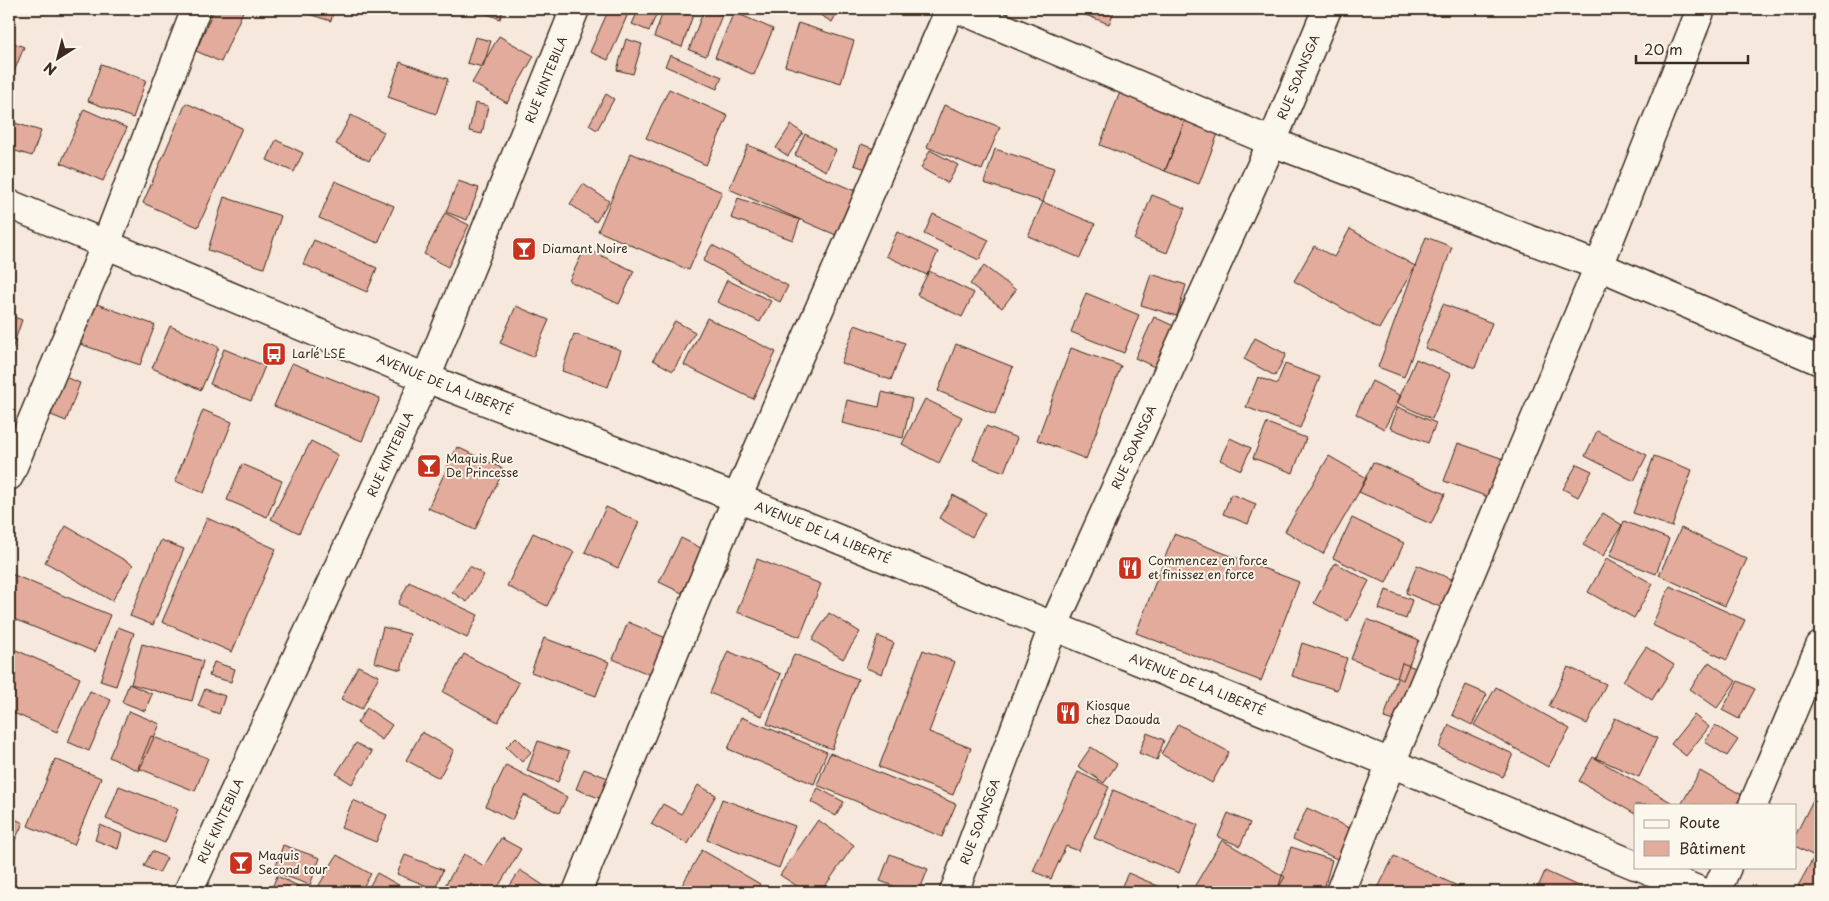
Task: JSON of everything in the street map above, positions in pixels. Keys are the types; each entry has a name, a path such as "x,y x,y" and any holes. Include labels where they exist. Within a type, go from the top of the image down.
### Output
{"street":[{"path":"9,476 106,244 196,9"},
{"name":"RUE KINTEBILA","path":"188,892 426,378 575,9"},
{"path":"577,892 737,498 950,9"},
{"path":"959,9 1272,142 1599,266 1820,361"},
{"name":"RUE SOANSGA","path":"954,892 1053,627 1272,142 1327,9"},
{"path":"1340,892 1391,763 1599,266 1701,9"},
{"name":"AVENUE DE LA LIBERTÉ","path":"9,204 426,378 737,498 1634,864"},
{"path":"1753,804 1820,646"},
{"path":"1644,868 1702,892"},
{"path":"1716,892 1727,868"}],"building":[{"path":"214,9 244,9 221,62 196,51"},
{"path":"292,9 334,9 331,21"},
{"path":"487,9 504,9 500,19 485,13"},
{"path":"609,9 630,9 608,60 590,52"},
{"path":"639,9 659,9 649,31 632,24"},
{"path":"664,9 695,9 682,47 654,37"},
{"path":"704,9 722,15 706,56 689,50"},
{"path":"810,9 839,9 832,22"},
{"path":"1070,9 1115,9 1109,24"},
{"path":"734,12 773,29 754,75 715,57"},
{"path":"798,23 854,41 841,83 785,66"},
{"path":"499,36 534,56 507,103 472,83"},
{"path":"475,37 491,41 483,67 467,63"},
{"path":"626,39 642,44 633,74 617,70"},
{"path":"9,41 24,47 9,84"},
{"path":"670,55 722,77 717,89 665,66"},
{"path":"400,62 448,79 436,114 388,97"},
{"path":"101,64 146,80 133,118 88,101"},
{"path":"669,89 728,116 706,165 646,138"},
{"path":"1120,92 1186,118 1165,171 1100,145"},
{"path":"606,94 614,99 597,130 589,125"},
{"path":"186,103 242,128 198,227 143,203"},
{"path":"475,103 488,106 482,134 469,131"},
{"path":"944,105 1000,127 982,170 927,147"},
{"path":"84,109 127,128 103,181 61,163"},
{"path":"351,115 384,132 369,161 336,144"},
{"path":"1186,118 1219,131 1199,184 1165,171"},
{"path":"15,123 41,131 32,156 9,149 9,141"},
{"path":"791,125 803,133 788,156 776,148"},
{"path":"805,134 836,150 826,171 795,155"},
{"path":"276,140 303,153 294,172 267,160"},
{"path":"861,144 888,154 881,174 854,165"},
{"path":"748,145 855,191 836,235 729,189"},
{"path":"995,149 1054,168 1043,202 984,183"},
{"path":"930,150 958,165 948,183 921,168"},
{"path":"631,153 722,192 689,270 598,231"},
{"path":"335,181 394,206 378,243 319,218"},
{"path":"458,181 479,188 467,220 446,212"},
{"path":"583,184 609,201 596,222 570,204"},
{"path":"1152,195 1185,208 1167,253 1134,240"},
{"path":"224,197 281,216 264,268 208,250"},
{"path":"738,198 800,220 793,240 731,218"},
{"path":"1043,202 1095,224 1080,258 1028,236"},
{"path":"445,213 469,225 448,267 424,254"},
{"path":"933,214 989,240 979,260 924,234"},
{"path":"1350,229 1415,266 1379,329 1294,281 1314,246 1334,257"},
{"path":"897,232 938,252 927,275 886,256"},
{"path":"1426,237 1452,247 1404,377 1378,367"},
{"path":"314,240 377,268 367,292 303,264"},
{"path":"712,245 788,286 780,302 703,261"},
{"path":"585,248 634,271 619,304 569,281"},
{"path":"984,266 1016,290 1002,308 970,284"},
{"path":"929,271 974,293 962,317 917,295"},
{"path":"1151,274 1186,285 1177,316 1141,305"},
{"path":"727,280 771,301 760,322 717,302"},
{"path":"1086,293 1139,315 1124,353 1071,332"},
{"path":"94,303 155,325 140,365 80,344"},
{"path":"1443,304 1492,323 1475,368 1425,348"},
{"path":"516,306 549,320 533,357 500,343"},
{"path":"9,315 22,320 9,358"},
{"path":"1154,317 1176,327 1157,368 1135,358"},
{"path":"707,318 776,352 753,399 684,365"},
{"path":"675,321 695,332 673,371 653,360"},
{"path":"855,325 905,343 891,380 841,363"},
{"path":"170,326 219,347 201,390 152,368"},
{"path":"574,334 621,350 608,387 562,371"},
{"path":"1255,338 1286,354 1275,376 1244,359"},
{"path":"956,344 1013,367 995,414 938,391"},
{"path":"1071,348 1121,366 1086,459 1037,440"},
{"path":"224,349 265,366 251,401 210,384"},
{"path":"1416,359 1451,374 1432,419 1397,403"},
{"path":"292,363 380,398 362,441 274,406"},
{"path":"1285,364 1320,377 1300,428 1246,407 1258,377 1277,384"},
{"path":"65,377 80,383 66,421 51,415"},
{"path":"1372,381 1401,396 1384,429 1356,414"},
{"path":"882,392 912,399 903,438 842,423 847,400 879,407"},
{"path":"925,399 962,417 939,463 902,444"},
{"path":"1398,407 1436,423 1428,443 1390,428"},
{"path":"203,410 232,422 204,493 175,481"},
{"path":"1267,423 1306,438 1293,473 1253,458"},
{"path":"986,426 1017,438 1004,472 973,460"},
{"path":"1597,431 1647,455 1634,481 1585,456"},
{"path":"1230,438 1251,448 1241,470 1220,460"},
{"path":"311,441 338,455 299,533 271,519"},
{"path":"1458,443 1515,463 1502,502 1444,481"},
{"path":"457,447 504,469 475,530 428,508"},
{"path":"1329,456 1367,478 1323,554 1285,531"},
{"path":"1654,456 1692,470 1672,527 1633,513"},
{"path":"1373,462 1445,494 1431,524 1359,492"},
{"path":"242,464 282,481 267,517 227,500"},
{"path":"1577,464 1592,471 1578,497 1563,489"},
{"path":"1231,494 1256,504 1248,524 1223,514"},
{"path":"953,495 985,513 972,537 939,518"},
{"path":"606,507 639,522 618,568 585,552"},
{"path":"1603,513 1622,525 1603,556 1583,545"},
{"path":"207,518 276,549 232,652 162,622"},
{"path":"1352,518 1404,543 1386,583 1333,558"},
{"path":"1624,521 1669,539 1656,574 1610,556"},
{"path":"66,526 133,565 112,601 45,562"},
{"path":"1681,528 1747,559 1725,606 1659,575"},
{"path":"533,533 574,552 547,606 507,586"},
{"path":"1174,534 1299,582 1261,681 1136,633"},
{"path":"681,538 729,562 716,587 691,574 682,593 659,582"},
{"path":"161,540 184,549 153,625 130,616"},
{"path":"1607,558 1653,584 1634,618 1588,592"},
{"path":"757,559 821,584 800,637 737,612"},
{"path":"1335,563 1369,581 1348,621 1314,603"},
{"path":"1417,565 1454,580 1443,608 1406,593"},
{"path":"470,566 484,575 467,602 452,592"},
{"path":"9,573 110,615 95,652 9,617"},
{"path":"409,582 478,615 467,638 398,604"},
{"path":"1670,586 1745,620 1727,660 1652,625"},
{"path":"1386,590 1412,600 1406,619 1379,609"},
{"path":"829,613 860,632 843,659 812,640"},
{"path":"1367,619 1419,640 1403,680 1351,659"},
{"path":"628,622 687,647 672,684 613,659"},
{"path":"118,627 134,633 116,686 100,681"},
{"path":"383,627 410,634 401,670 374,662"},
{"path":"878,636 894,643 882,674 866,668"},
{"path":"544,638 609,662 596,696 531,672"},
{"path":"1302,643 1347,658 1337,690 1292,676"},
{"path":"142,644 203,661 192,701 131,684"},
{"path":"9,647 80,678 57,732 9,711"},
{"path":"1646,647 1674,665 1652,700 1623,681"},
{"path":"923,650 955,662 929,732 971,748 953,795 879,767"},
{"path":"728,651 781,674 762,716 710,693"},
{"path":"464,654 519,683 498,722 443,692"},
{"path":"794,654 858,679 832,749 767,724"},
{"path":"214,662 235,669 231,682 209,676"},
{"path":"1709,662 1736,681 1717,708 1690,689"},
{"path":"1402,663 1432,674 1414,728 1384,718"},
{"path":"358,666 379,676 362,709 341,699"},
{"path":"1568,667 1606,684 1587,724 1549,706"},
{"path":"1738,681 1755,689 1739,719 1722,710"},
{"path":"129,684 152,694 145,711 122,702"},
{"path":"1466,685 1487,694 1472,725 1452,715"},
{"path":"1496,687 1570,729 1548,767 1474,725"},
{"path":"205,689 225,696 219,714 198,706"},
{"path":"90,691 111,700 89,751 68,742"},
{"path":"367,708 392,725 382,740 357,723"},
{"path":"129,711 160,724 139,771 109,757"},
{"path":"1694,715 1709,727 1686,756 1671,744"},
{"path":"741,717 827,752 814,784 728,749"},
{"path":"1615,718 1657,738 1639,777 1596,758"},
{"path":"1178,724 1229,752 1212,783 1161,754"},
{"path":"1449,725 1513,754 1503,777 1439,748"},
{"path":"1715,725 1738,740 1727,756 1705,742"},
{"path":"422,732 454,750 439,778 406,760"},
{"path":"1147,733 1164,740 1157,760 1139,753"},
{"path":"151,736 208,758 195,791 138,768"},
{"path":"516,737 531,752 522,762 506,747"},
{"path":"538,741 569,752 558,782 527,771"},
{"path":"356,743 372,752 352,784 336,774"},
{"path":"1091,747 1117,764 1104,783 1078,766"},
{"path":"830,753 956,804 942,837 817,785"},
{"path":"1593,757 1674,804 1634,804 1634,813 1579,781"},
{"path":"55,759 101,778 74,845 28,826"},
{"path":"506,765 567,797 559,813 524,795 512,820 486,806"},
{"path":"584,769 627,785 619,806 576,789"},
{"path":"1700,771 1742,795 1737,804 1682,804"},
{"path":"1078,772 1109,787 1079,851 1066,846 1051,879 1033,871"},
{"path":"698,785 716,795 688,844 651,824 663,804 681,814"},
{"path":"119,786 178,809 165,843 106,819"},
{"path":"818,788 844,802 836,816 811,802"},
{"path":"1113,790 1198,825 1179,873 1094,838"},
{"path":"1816,794 1820,796 1820,859 1796,847 1796,834"},
{"path":"722,799 795,826 779,868 707,840"},
{"path":"353,800 387,815 376,842 341,828"},
{"path":"1307,808 1362,834 1348,864 1293,839"},
{"path":"1228,813 1250,823 1240,846 1218,837"},
{"path":"9,816 23,823 9,853"},
{"path":"818,820 854,845 821,892 806,892 780,875"},
{"path":"100,825 122,834 118,849 95,840"},
{"path":"501,838 521,849 495,892 485,892 471,884 467,892 441,892 464,854 484,866"},
{"path":"1222,840 1285,877 1276,892 1191,892"},
{"path":"283,845 320,858 310,885 274,872"},
{"path":"1291,847 1332,860 1323,892 1277,892"},
{"path":"702,850 760,884 755,892 678,892"},
{"path":"152,851 167,858 159,873 144,866"},
{"path":"890,854 928,869 919,892 910,892 880,881"},
{"path":"337,855 371,874 360,892 315,892"},
{"path":"405,855 443,870 435,889 397,874"},
{"path":"1815,855 1820,858 1820,892 1809,892 1798,886"},
{"path":"1394,856 1470,892 1376,892"},
{"path":"520,870 546,887 542,892 506,892"},
{"path":"1545,871 1591,892 1536,892"},
{"path":"377,873 411,892 366,892"},
{"path":"1128,873 1172,892 1119,892"},
{"path":"277,876 307,890 306,892 270,892"}],"place":[{"name":"Diamant Noire","path":"524,249"},
{"name":"Larlé LSE","path":"274,354"},
{"name":"Maquis Rue De Princesse","path":"429,466"},
{"name":"Commencez en force et finissez en force","path":"1130,568"},
{"name":"Kiosque chez Daouda","path":"1068,713"},
{"name":"Maquis Second tour","path":"241,863"}]}
